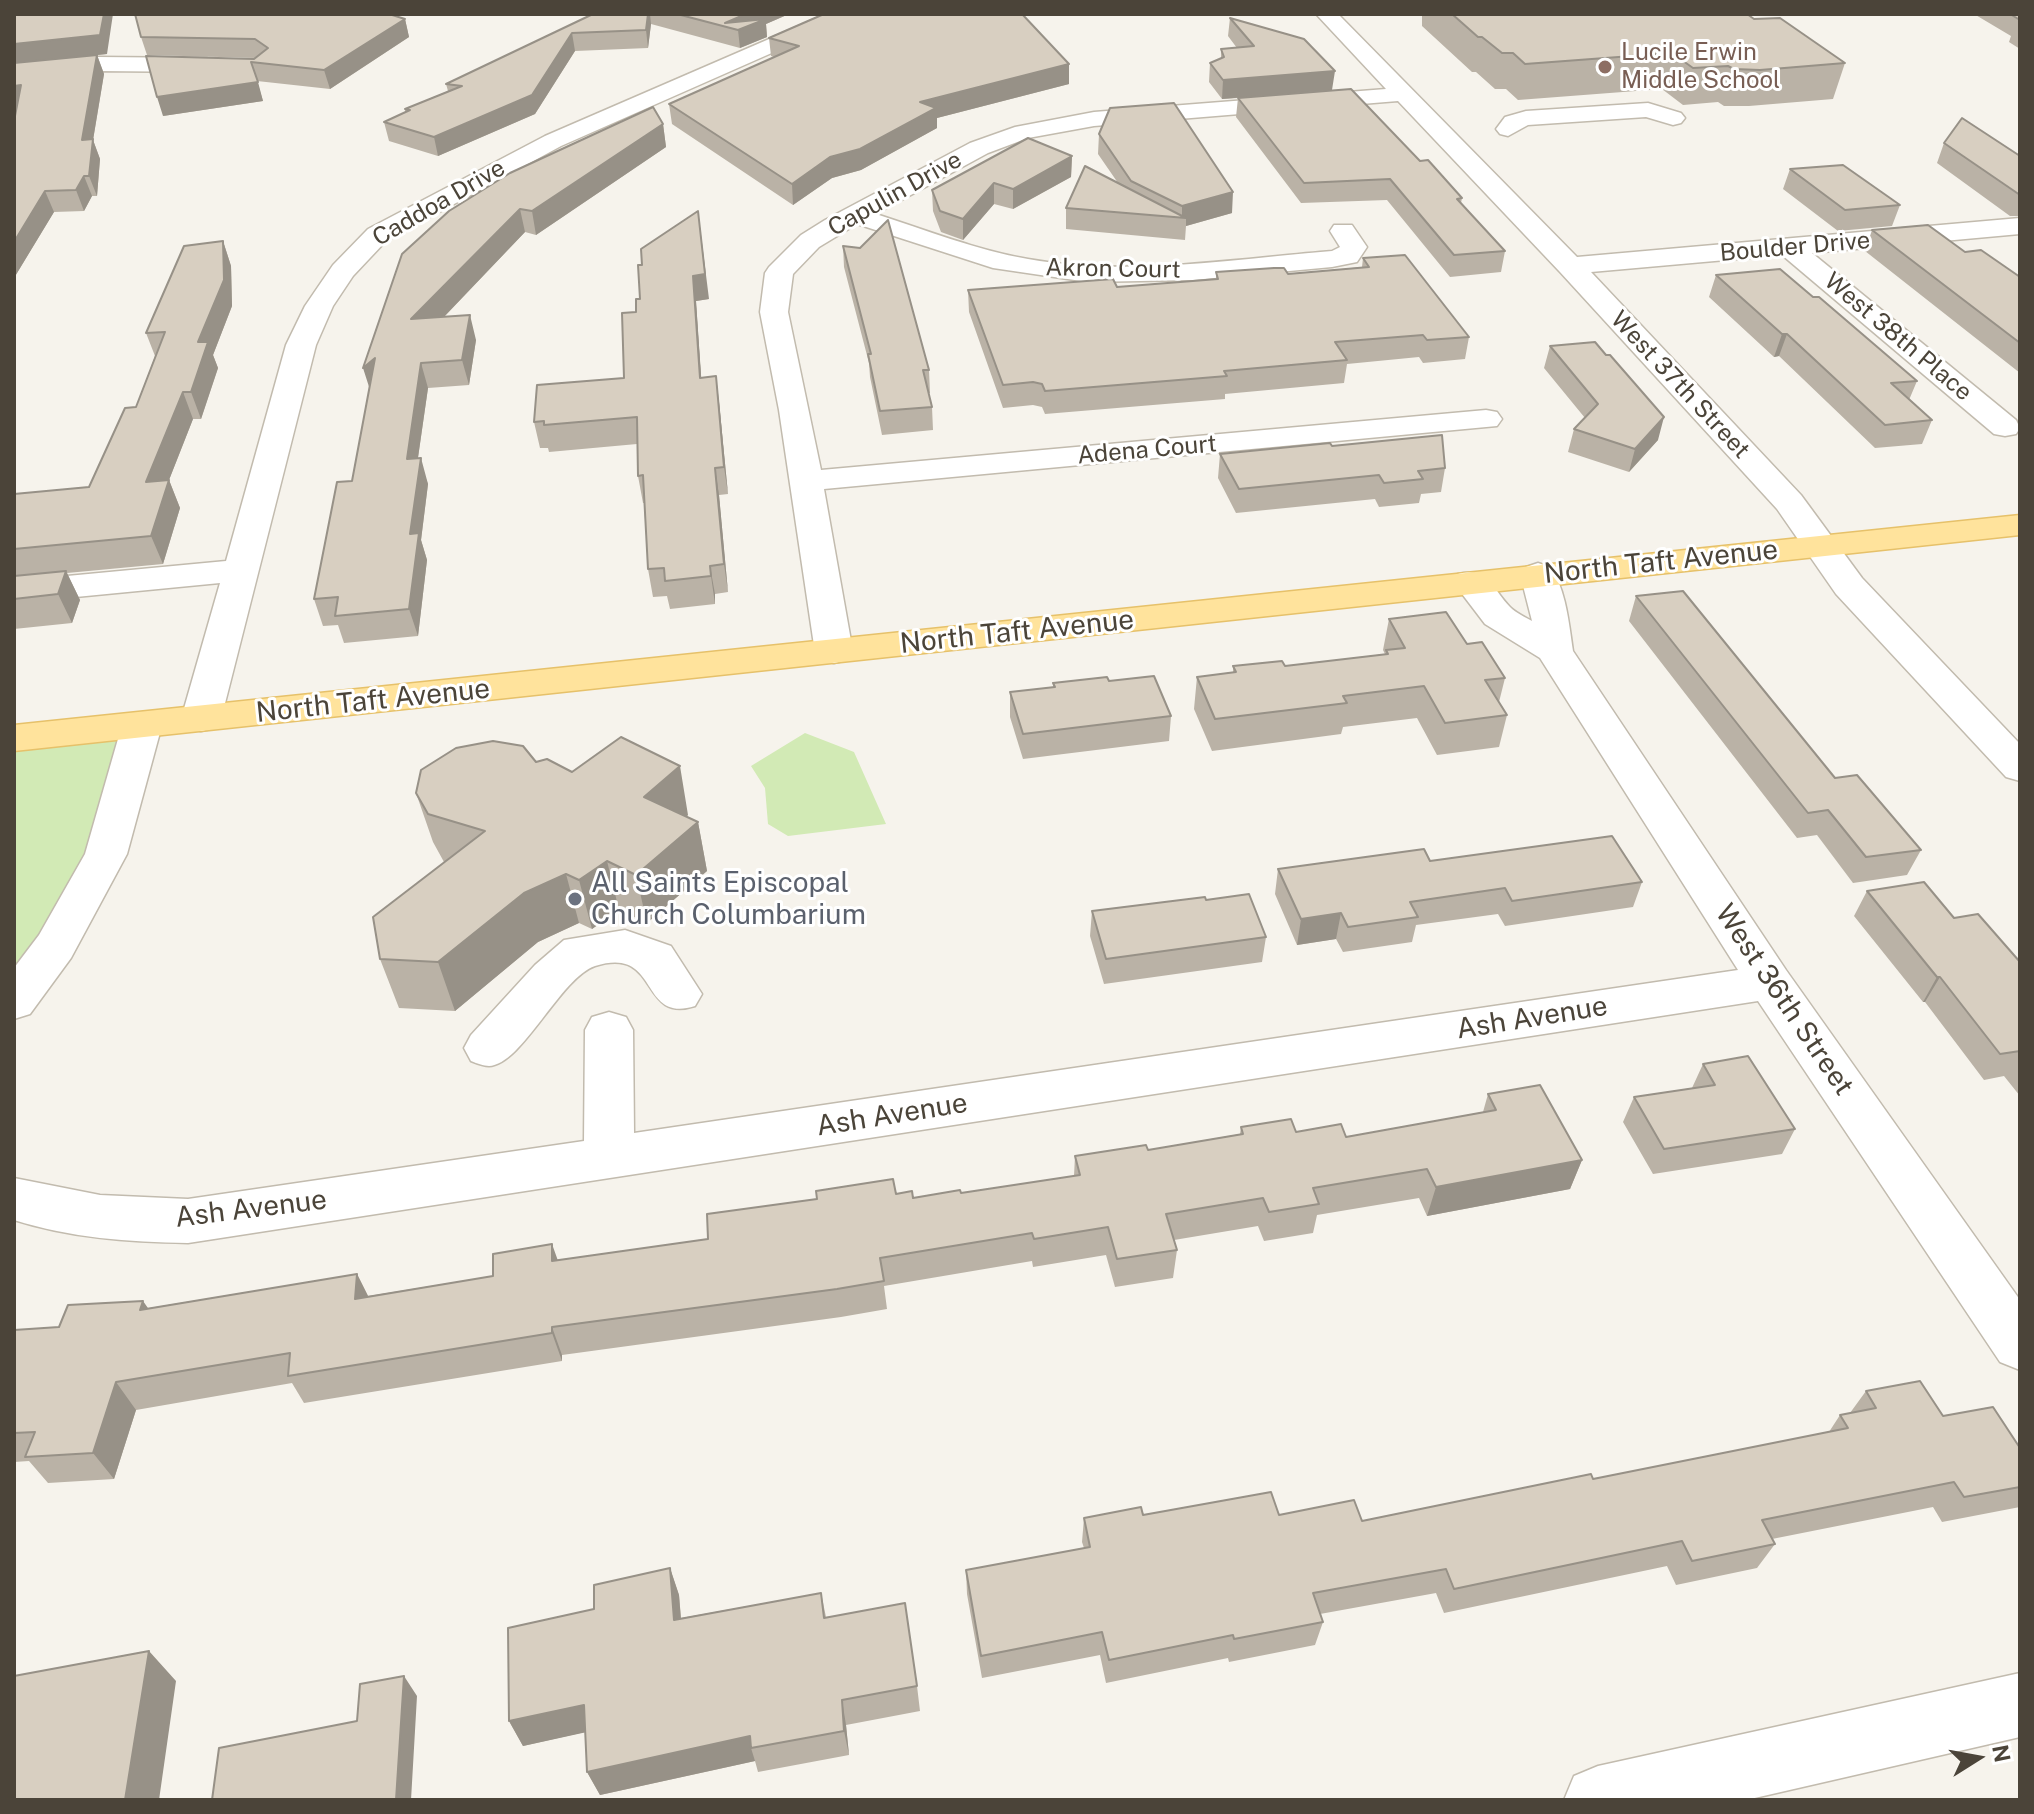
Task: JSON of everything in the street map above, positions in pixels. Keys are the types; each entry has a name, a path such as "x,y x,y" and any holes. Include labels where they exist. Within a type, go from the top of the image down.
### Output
{"main road":[{"name":"North Taft Avenue","path":"14,738 2020,525"}],"street":[{"name":"Caddoa Drive","path":"201,719 301,345 319,306 364,245 511,161 844,14"},
{"name":"West 37th Street","path":"1326,14 1570,266 1789,502 1849,586 2020,768"},
{"path":"14,73 98,64 234,67"},
{"name":"Capulin Drive","path":"834,652 807,481 774,312 779,273 792,257 810,241 979,148 1046,126 1094,119 1405,94"},
{"path":"1508,129 1513,122 1526,118 1648,110 1673,118"},
{"name":"Akron Court","path":"855,215 1010,263 1055,271 1096,273 1169,273 1332,259 1347,256 1354,247 1343,231"},
{"name":"Boulder Drive","path":"1570,266 2020,226"},
{"name":"West 38th Place","path":"1790,248 2005,427"},
{"name":"Adena Court","path":"807,481 1486,419"},
{"path":"14,592 241,570"},
{"name":"West 36th Street","path":"1538,574 1550,618 1554,651"},
{"name":"West 36th Street","path":"1471,582 1498,616 1554,651 1770,982 2020,1345"},
{"path":"14,1002 55,946 106,854 142,725"},
{"path":"488,1048 551,977 580,952 625,946 655,958 679,994"},
{"name":"Ash Avenue","path":"14,1199 48,1210 121,1221 188,1221 1770,982"},
{"path":"609,1030 609,1157"},
{"path":"1598,1800 2020,1705"}],"green space":[{"path":"142,725 132,759 14,1002 14,738"},
{"path":"805,733 854,752 886,824 788,836 768,824 765,788 751,766"}],"building":[{"path":"14,14 104,14 100,35 14,44"},
{"path":"135,14 389,14 405,19 324,70 251,62 258,82 157,97 146,56 254,59 268,48 255,39 141,37"},
{"path":"593,14 648,14 646,30 572,33 532,95 434,137 384,122 410,110 405,109 462,86 446,84"},
{"path":"677,14 746,14 725,23 766,19 738,30"},
{"path":"824,14 1022,14 1069,64 920,102 936,108 860,149 830,157 792,184 669,104 799,46 769,38"},
{"path":"1452,14 1747,14 1754,19 1780,18 1845,63 1760,70 1728,66 1693,68 1672,53 1525,64 1513,53 1502,53 1478,37"},
{"path":"1230,18 1304,39 1335,71 1223,80 1210,63 1224,57 1221,49 1254,46"},
{"path":"97,55 82,140 93,139 89,176 84,176 76,190 45,191 14,242 14,121 21,85 14,86 14,63"},
{"path":"1351,89 1420,161 1428,160 1462,198 1457,199 1505,251 1454,255 1390,179 1304,183 1238,98"},
{"path":"1174,103 1233,192 1182,206 1131,181 1099,134 1110,108"},
{"path":"653,107 663,124 532,211 520,209 411,319 470,315 462,360 421,363 407,459 421,458 410,534 419,533 409,609 335,616 338,597 314,599 337,482 352,481 375,358 363,368 402,254 449,211 510,173"},
{"path":"1962,118 2020,156 2020,195 1944,143"},
{"path":"1028,138 1072,156 1013,189 994,183 963,219 940,211 932,190"},
{"path":"1843,165 1900,205 1845,210 1790,169"},
{"path":"1085,166 1186,218 1066,208"},
{"path":"698,211 705,274 693,276 700,378 716,376 724,467 715,468 724,564 710,566 711,576 665,581 664,568 648,569 643,475 638,476 637,417 544,425 544,421 534,422 537,385 624,378 622,313 636,312 636,299 640,299 638,265 642,265 641,249"},
{"path":"888,220 929,370 923,370 932,407 880,411 868,354 871,354 843,246 860,248"},
{"path":"1928,225 1965,252 1981,250 2020,277 2020,343 1872,230"},
{"path":"223,241 224,280 198,342 208,342 191,392 183,392 146,482 169,480 151,536 14,549 14,494 89,487 125,408 136,407 165,332 146,333 184,246"},
{"path":"1405,255 1469,337 1427,340 1423,335 1335,342 1347,360 1224,371 1227,376 1045,391 1042,384 1033,382 1003,385 968,290 1113,279 1117,287 1218,279 1216,272 1274,268 1284,268 1288,274 1369,267 1363,258"},
{"path":"1780,269 1813,297 1819,297 1917,381 1891,383 1932,420 1885,425 1787,334 1782,334 1716,275"},
{"path":"1595,342 1664,417 1635,449 1574,429 1598,404 1550,346"},
{"path":"1442,435 1445,468 1418,471 1423,479 1384,483 1379,475 1239,489 1220,454 1330,443 1332,446"},
{"path":"66,571 58,594 14,599 14,576"},
{"path":"1683,591 1835,778 1857,775 1921,850 1866,857 1828,810 1808,813 1636,596"},
{"path":"1446,612 1467,644 1482,642 1505,678 1485,680 1507,715 1445,723 1424,686 1343,696 1347,703 1215,719 1197,677 1236,672 1233,666 1282,661 1285,666 1388,654 1386,650 1405,648 1389,619"},
{"path":"1154,676 1171,716 1023,734 1010,692 1107,677 1109,681"},
{"path":"621,737 680,766 644,797 698,822 636,875 607,861 579,880 566,874 524,893 438,962 380,959 373,917 485,831 428,814 416,793 421,770 456,748 493,741 523,746 536,762 547,759 572,772"},
{"path":"1612,836 1642,882 1512,901 1505,888 1410,902 1418,917 1348,927 1341,913 1301,919 1278,869 1424,849 1430,861"},
{"path":"1924,882 1954,918 1978,914 2020,962 2020,1051 2000,1054 1867,891"},
{"path":"1249,894 1266,937 1106,959 1092,911 1205,897 1206,900"},
{"path":"1748,1056 1795,1129 1664,1149 1634,1097 1715,1085 1703,1064"},
{"path":"1540,1085 1582,1160 1436,1187 1427,1169 1313,1188 1319,1204 1269,1212 1263,1198 1166,1214 1177,1250 1117,1259 1108,1227 1034,1239 1032,1233 880,1258 884,1281 837,1289 552,1327 552,1333 288,1376 290,1353 116,1382 93,1453 25,1457 35,1432 14,1433 14,1330 59,1327 68,1305 143,1301 140,1310 357,1274 355,1299 493,1276 493,1254 552,1244 552,1261 708,1239 707,1214 817,1199 816,1191 893,1179 896,1194 912,1191 913,1198 1080,1175 1075,1156 1146,1145 1148,1150 1243,1134 1241,1127 1291,1119 1296,1132 1341,1124 1346,1137 1496,1110 1488,1094"},
{"path":"1920,1381 1943,1416 1993,1407 2020,1448 2020,1487 1964,1497 1954,1482 1762,1520 1775,1544 1692,1561 1682,1541 1454,1589 1446,1569 1313,1593 1323,1622 1234,1639 1233,1635 1109,1660 1102,1632 981,1656 966,1570 1090,1547 1084,1518 1141,1507 1143,1515 1271,1492 1279,1515 1354,1500 1362,1521 1591,1474 1593,1479 1848,1428 1840,1415 1876,1408 1866,1391"},
{"path":"670,1568 674,1620 821,1593 824,1618 905,1603 917,1686 842,1700 844,1731 751,1748 750,1736 587,1772 584,1705 509,1721 508,1628 594,1609 594,1585"},
{"path":"149,1651 125,1800 14,1800 14,1676"},
{"path":"404,1676 396,1800 212,1800 219,1748 357,1721 360,1684"}],"place":[{"name":"Lucile Erwin Middle School","path":"1605,67"},
{"name":"All Saints Episcopal Church Columbarium","path":"575,899"}]}
